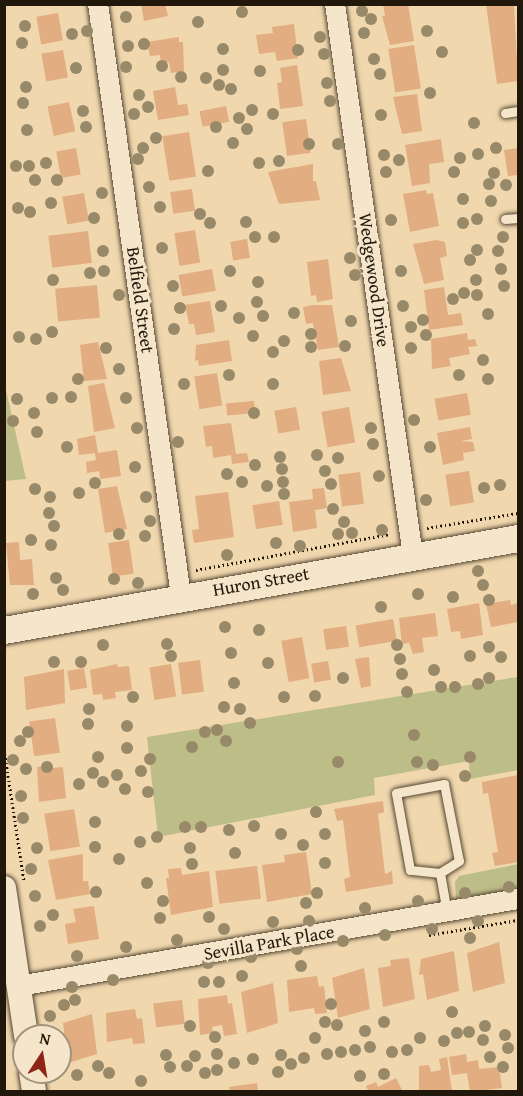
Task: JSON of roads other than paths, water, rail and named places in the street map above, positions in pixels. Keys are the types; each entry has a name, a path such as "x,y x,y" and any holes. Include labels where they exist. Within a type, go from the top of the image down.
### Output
{"main road":[{"name":"Huron Street","path":"4,630 181,596 519,538"}],"street":[{"name":"Belfield Street","path":"98,4 181,596"},
{"name":"Wedgewood Drive","path":"335,4 414,556"},
{"path":"14,886 18,986 24,1024"},
{"name":"Sevilla Park Place","path":"18,986 519,899"}],"lane":[{"path":"505,113 519,111"},
{"path":"505,219 519,218"},
{"path":"444,784 459,861 441,873 410,870 396,793 444,784"},
{"path":"441,873 447,912"}]}
